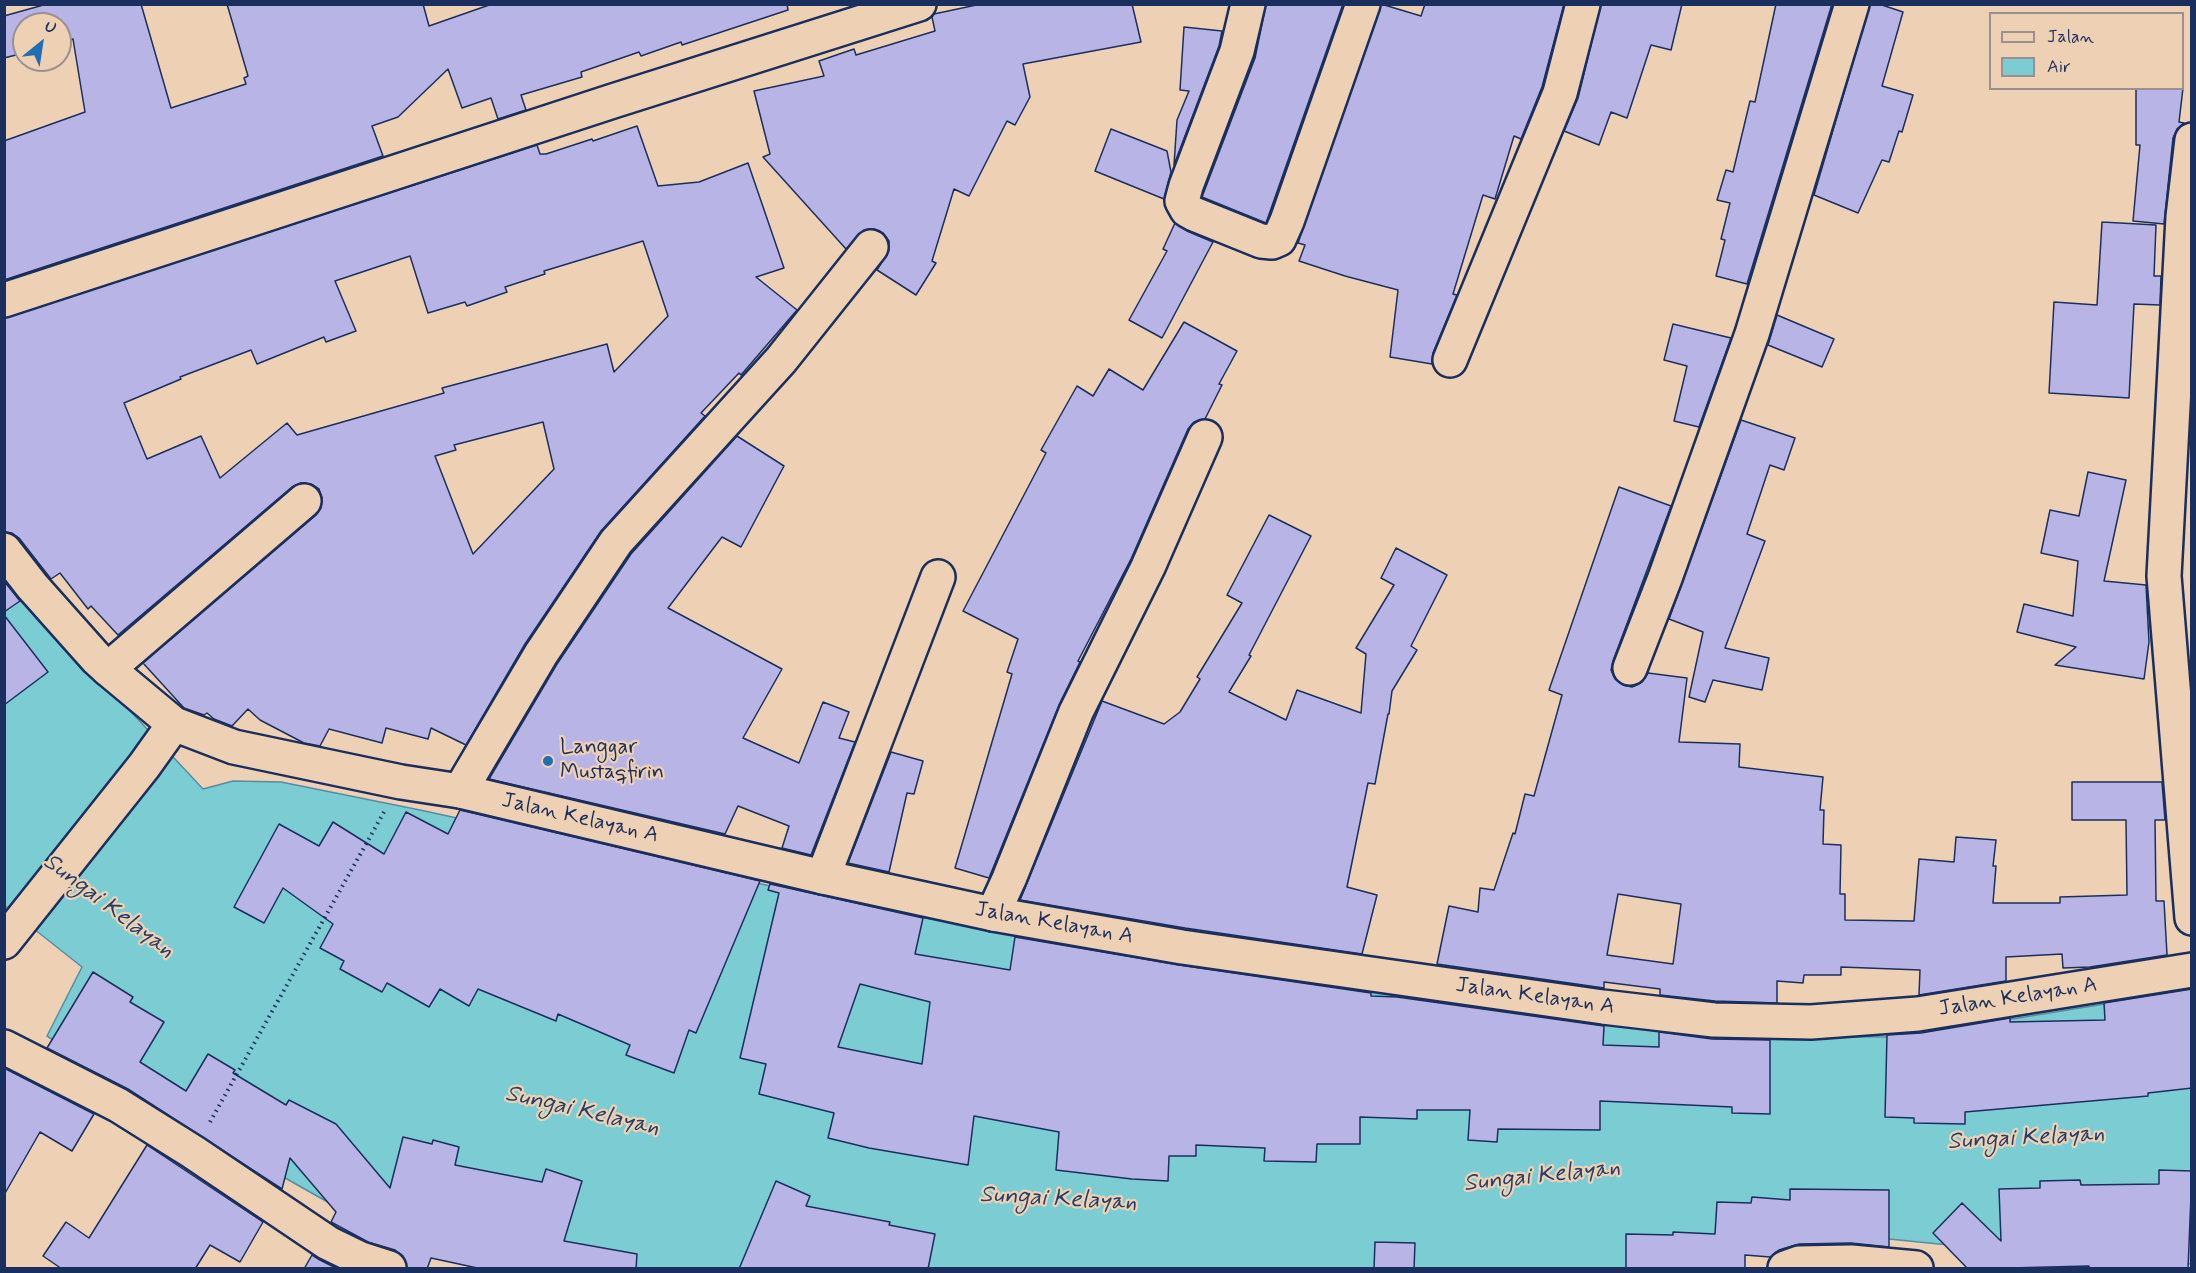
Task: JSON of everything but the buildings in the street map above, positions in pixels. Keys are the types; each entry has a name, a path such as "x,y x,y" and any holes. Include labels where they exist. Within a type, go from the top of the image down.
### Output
{"street":[{"path":"4,300 613,101 919,4"},
{"path":"1248,4 1237,51 1182,201 1187,210 1194,214 1261,241 1272,242 1279,239 1287,221 1363,4"},
{"path":"1450,360 1560,93 1583,4"},
{"path":"1630,668 1665,578 1752,334 1852,4"},
{"path":"2192,140 2183,217 2164,576 2192,918"},
{"path":"460,791 541,654 611,548 781,360 871,247"},
{"path":"993,914 1076,712 1148,567 1205,437"},
{"path":"108,669 304,501"},
{"name":"Jalan Kelayan A","path":"4,550 32,586 108,669 174,724 234,747 398,789 460,791 823,877 993,914 1205,950 1603,1007 1714,1020 1811,1022 1918,1014 2192,970"},
{"path":"823,877 938,577"},
{"path":"4,942 144,766 174,724"},
{"path":"4,1047 118,1106 198,1143 328,1243 389,1269"},
{"path":"1785,1269 1799,1263 1851,1262 1916,1269"}],"path":[{"path":"198,1143 398,789"}],"water":[{"name":"Sungai Kelayan","path":"4,570 105,684 203,789 233,781 281,782 886,911 1224,971 1730,1036 1901,1037 2191,990 2191,1264 1989,1249 1799,1230 1703,1268 535,1268 349,1214 143,1098 47,1036 82,967 5,906"}],"place":[{"name":"Langgar Mustaqfirin","path":"548,761"}]}
